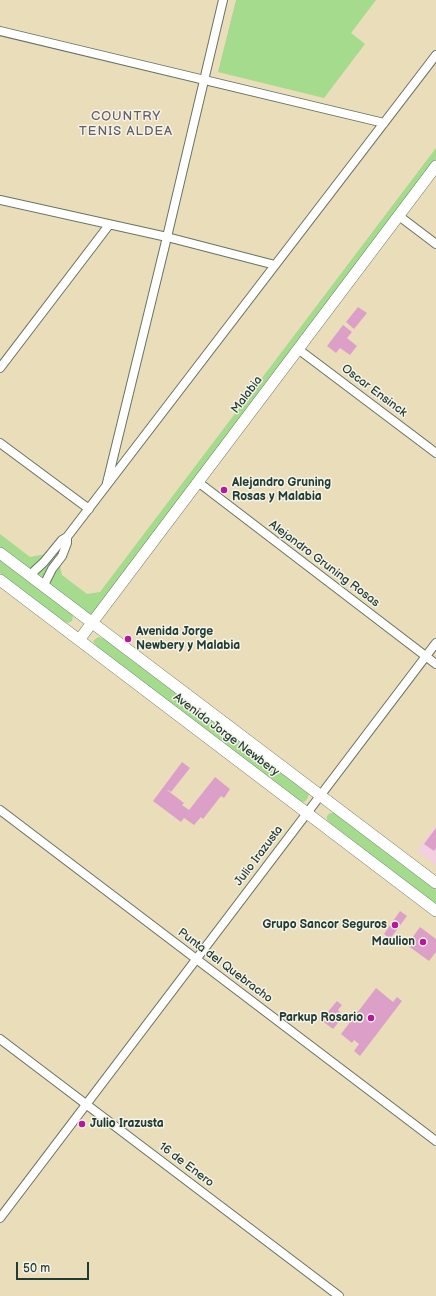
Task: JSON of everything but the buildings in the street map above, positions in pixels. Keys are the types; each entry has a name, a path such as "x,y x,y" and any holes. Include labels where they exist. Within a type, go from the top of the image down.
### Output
{"main road":[{"name":"Malabia","path":"79,640 436,166"},
{"name":"Avenida Jorge Newbery","path":"0,552 436,883"},
{"name":"Avenida Jorge Newbery","path":"0,580 436,911"}],"street":[{"path":"106,487 167,238 204,79 220,1"},
{"path":"0,31 384,123"},
{"path":"30,575 44,562 62,540 67,538 436,56"},
{"path":"0,200 167,238 275,265"},
{"path":"399,216 436,244"},
{"path":"0,368 109,226"},
{"name":"Oscar Ensinck","path":"298,349 436,453"},
{"path":"0,443 89,509"},
{"name":"Alejandro Gruning Rosas","path":"198,482 436,664"},
{"path":"44,586 62,556 67,543 67,538"},
{"name":"Julio Irazusta","path":"0,1218 436,643"},
{"name":"Punta del Quebracho","path":"0,810 436,1141"},
{"name":"16 de Enero","path":"0,1039 339,1296"}],"shaded area":[{"path":"436,825 436,865 417,851"}],"green space":[{"path":"236,0 376,0 351,33 365,44 324,98 218,72"},
{"path":"436,148 436,166 92,622 0,553 0,534 30,557 46,554 54,563 60,565 62,575 87,594 100,592"},
{"path":"0,559 71,613 73,616 72,621 68,623 63,621 0,573"},
{"path":"98,637 104,639 307,792 309,794 307,799 304,802 300,801 97,647 93,641"},
{"path":"330,813 334,813 436,890 436,904 330,823 327,820 327,816"}],"place":[{"name":"Alejandro Gruning Rosas y Malabia","path":"224,490"},
{"name":"Avenida Jorge Newbery y Malabia","path":"128,639"},
{"name":"Grupo Sancor Seguros","path":"395,925"},
{"name":"Maulion","path":"423,942"},
{"name":"Parkup Rosario","path":"371,1018"},
{"name":"Julio Irazusta","path":"82,1124"}],"district":[{"name":"COUNTRY TENIS ALDEA","path":"126,124"}]}
